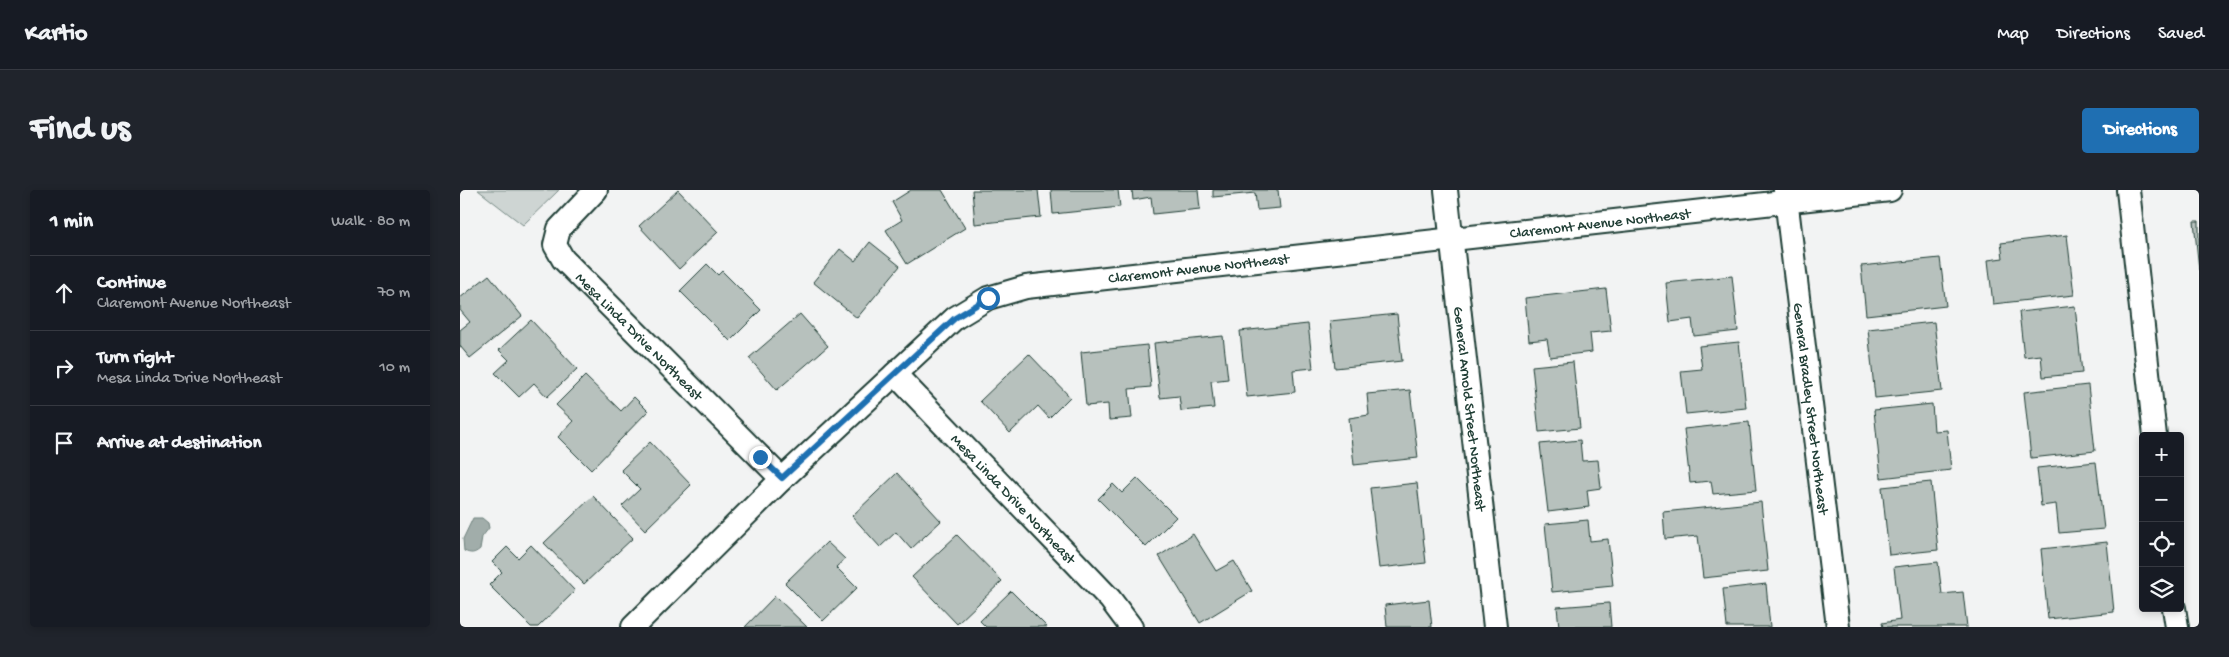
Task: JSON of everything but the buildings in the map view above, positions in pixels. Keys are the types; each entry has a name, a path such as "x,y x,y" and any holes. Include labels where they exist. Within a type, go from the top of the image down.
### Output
{"street":[{"name":"Mesa Linda Drive Northeast","path":"596,190 559,229 556,245 563,259 782,478"},
{"name":"General Arnold Street Northeast","path":"1446,190 1495,627"},
{"name":"Claremont Avenue Northeast","path":"633,627 782,478 955,318 988,298 1026,287 1452,239 1785,196 1890,190"},
{"path":"2128,190 2156,432"},
{"name":"General Bradley Street Northeast","path":"1785,196 1838,627"},
{"name":"Mesa Linda Drive Northeast","path":"895,374 1110,599 1131,627"},
{"path":"2175,612 2177,627"}],"shaded area":[{"path":"478,190 559,190 523,225"},
{"path":"473,518 482,518 488,523 489,528 482,537 480,549 471,553 464,551 463,539"}],"route":[{"path":"760,457 782,478 955,318 988,298"}]}
